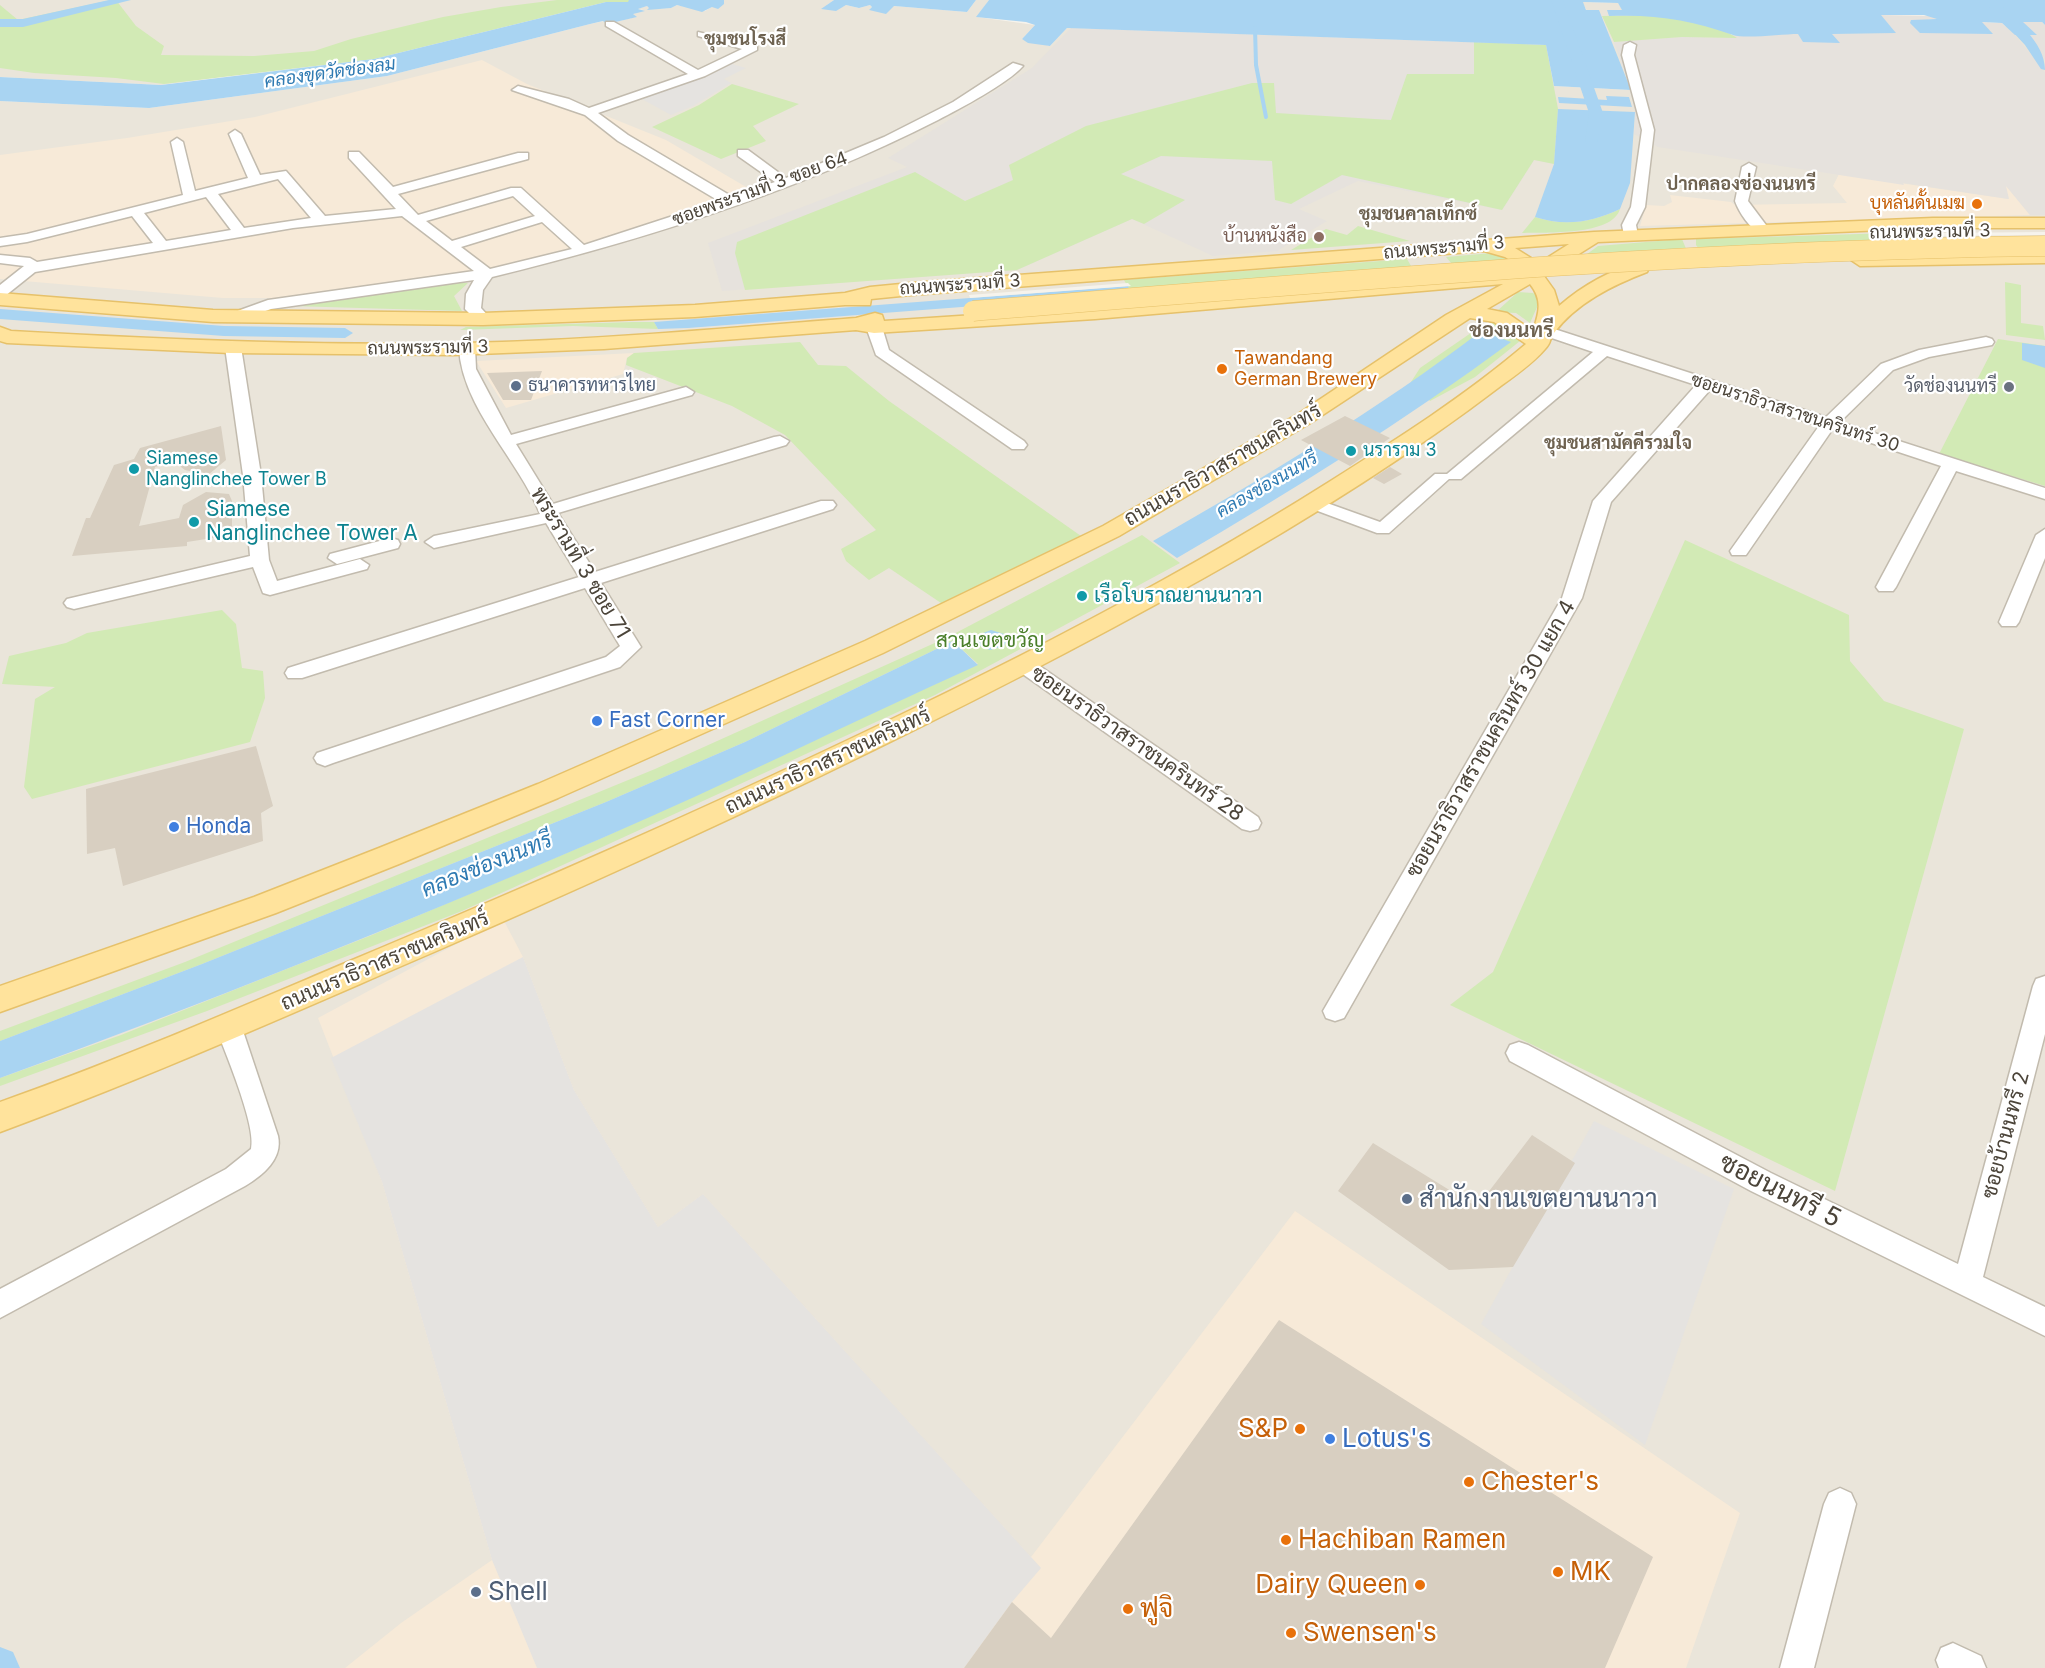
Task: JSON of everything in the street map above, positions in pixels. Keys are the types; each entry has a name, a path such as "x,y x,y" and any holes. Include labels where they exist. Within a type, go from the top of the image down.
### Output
{"main road":[{"name":"ถนนพระรามที่ 3","path":"0,299 237,316 483,319 695,311 845,299 870,293 911,289 1593,237 1933,223 2045,223"},
{"name":"ถนนพระรามที่ 3","path":"865,326 872,320 976,302 1686,240 1889,232 2045,231"},
{"path":"1694,232 1689,240 1693,250 1705,259 1722,265"},
{"name":"ถนนนราธิวาสราชนครินทร์","path":"0,999 265,905 389,856 548,791 874,647 1111,531 1305,418 1453,319 1533,275 1593,237"},
{"path":"1406,251 1429,257 1440,267 1441,275 1432,286 1456,294 1468,312 1500,317 1542,337 1550,307 1548,297 1533,275 1532,266 1526,260 1482,244"},
{"name":"ถนนพระรามที่ 3","path":"845,299 976,302 1698,256 1820,250 2045,246"},
{"name":"ถนนพระรามที่ 3","path":"2,336 233,347 467,348 865,326 1432,286 1533,275 1640,268 1824,260 2045,257"},
{"name":"ถนนนราธิวาสราชนครินทร์","path":"0,1118 121,1073 229,1028 637,851 829,762 1024,665 1195,573 1313,503 1453,411 1542,337 1582,295 1605,280 1640,268"}],"street":[{"path":"609,24 697,75"},
{"path":"590,112 697,75 753,48 702,34"},
{"path":"1630,45 1628,55 1648,130 1638,207 1629,225 1631,235"},
{"name":"ซอยพระรามที่ 3 ซอย 64","path":"237,316 268,305 487,274 582,251 785,183 889,140 957,105 1017,66"},
{"path":"518,90 565,102 590,112 623,138 731,202"},
{"path":"235,134 256,180"},
{"path":"177,142 190,197"},
{"path":"743,153 785,183"},
{"path":"354,155 410,216 487,274 475,287 472,298 472,309 483,319"},
{"path":"390,192 523,156"},
{"path":"486,166 504,180"},
{"path":"1749,167 1740,194 1741,206 1762,230"},
{"path":"0,242 27,238 281,174 321,221"},
{"path":"0,259 30,265 321,221 410,216 516,191 582,251"},
{"path":"208,192 241,233"},
{"path":"136,211 162,246"},
{"path":"449,246 545,217"},
{"path":"27,238 30,265"},
{"path":"0,293 30,265"},
{"path":"865,326 882,352 1018,445"},
{"name":"ซอยนราธิวาสราชนครินทร์ 30","path":"1542,337 1604,351 2045,494"},
{"path":"1738,551 1829,423 1887,367 1925,353 1986,342"},
{"path":"233,347 265,575"},
{"name":"พระรามที่ 3 ซอย 71","path":"325,758 613,662 631,647 506,442 468,369 467,348"},
{"path":"1313,503 1383,529 1604,351"},
{"name":"ซอยนราธิวาสราชนครินทร์ 30 แยก 4","path":"1335,1011 1572,598 1602,501 1706,384"},
{"path":"506,442 686,392"},
{"path":"434,542 548,514 780,441"},
{"path":"1886,587 1951,464"},
{"path":"295,673 590,582 827,505"},
{"path":"2009,622 2045,535"},
{"path":"265,575 391,544"},
{"path":"74,603 265,575 360,566"},
{"name":"ซอยนราธิวาสราชนครินทร์ 28","path":"1024,665 1250,823"},
{"name":"ซอยบ้านนทรี 2","path":"1967,1283 2045,986"},
{"path":"0,1304 247,1171 261,1156 266,1145 264,1132 252,1089 229,1028"},
{"name":"ซอยนนทรี 5","path":"1518,1053 1761,1182 2045,1322"},
{"path":"1797,1668 1840,1504"}],"shaded area":[{"path":"0,0 629,0 606,2 242,74 161,85 0,77"},
{"path":"724,0 834,0 827,5 827,8 836,10 846,5 859,8 870,5 872,7 870,9 894,6 967,12 976,0 989,0 977,17 1035,25 1022,39 1050,46 1067,28 1546,45 1554,86 1631,90 1582,2 1618,3 1623,10 1732,35 2045,25 2045,1668 0,1668 0,101 149,108 387,76 590,24 604,21 607,24 636,17 632,14 644,10 637,9 647,6 651,9 671,8 677,5 705,11"},
{"path":"1880,15 1934,16 1938,20 1926,19 1993,33 1980,22 2002,23 2015,35 2045,72 2045,215 2030,215 2006,186 2009,199 1658,147 1634,134 1635,112 1631,90 1614,42 1682,37 1735,38 1732,35 1798,34 1804,42 1839,42 1831,34 1896,33"},
{"path":"2022,22 2042,22 2045,25 2045,60 2029,35 2035,35"},
{"path":"1071,28 1546,45 1558,109 1554,164 1534,160 1502,210 1358,181 1299,209 1327,221 1277,251 1213,256 1132,219 1017,270 722,291 708,243 907,167 888,158 1032,68"},
{"path":"482,60 527,84 666,140 753,191 596,243 509,266 285,298 223,298 0,279 0,155 127,138 255,117"},
{"path":"728,63 746,68 724,79 731,83 693,106 671,115 642,99"},
{"path":"1839,174 2008,199 2005,184 2030,215 1640,226 1646,205 1664,206 1672,202 1670,195 1731,202 1735,205 1847,203 1833,186"},
{"path":"634,353 627,358 623,374 506,408 476,361"},
{"path":"503,919 523,957 574,1090 658,1227 703,1194 1031,1557 1295,1211 1740,1513 1686,1668 345,1668 401,1623 492,1560 382,1182 318,1018"},
{"path":"523,957 574,1090 658,1227 703,1194 1041,1568 1012,1602 964,1668 537,1668 492,1560 382,1182 331,1058"},
{"path":"1594,1121 1734,1189 1645,1445 1481,1324"}],"green space":[{"path":"116,0 136,26 164,46 161,55 254,56 314,51 351,39 443,17 501,7 557,0 629,0 629,2 606,2 374,59 164,84 0,68 0,5 18,20"},
{"path":"1657,15 1709,26 1737,38 1682,37 1614,42 1602,16"},
{"path":"1474,42 1546,45 1558,109 1554,164 1534,160 1502,210 1342,175 1291,204 1275,200 1272,161 1161,156 1121,174 1185,200 1144,224 1132,219 1017,270 745,290 735,253 737,242 915,172 965,201 1013,180 1009,165 1086,126 1252,83 1274,83 1276,113 1391,120 1407,74 1474,74"},
{"path":"732,84 799,104 753,126 766,141 721,159 652,127 699,105"},
{"path":"1620,209 1614,218 1592,228 1577,231 1522,233 1535,217 1557,222 1579,222"},
{"path":"1358,226 1410,241 1291,250 1326,229 1347,235"},
{"path":"1924,232 1940,242 1702,253 1696,245 1696,239"},
{"path":"1682,239 1687,251 1575,263 1598,246"},
{"path":"1515,251 1516,259 1452,264 1446,257"},
{"path":"1407,259 1414,271 1133,296 1124,280"},
{"path":"2005,282 2021,285 2021,323 2043,326 2045,340 2006,335"},
{"path":"468,283 454,296 462,311 292,306"},
{"path":"1518,292 1533,293 1541,298 1530,323 1516,313 1496,312"},
{"path":"654,322 658,329 573,326 460,330 466,327"},
{"path":"1495,322 1519,336 1520,341 1475,377 1430,401 1411,382 1420,368 1484,324"},
{"name":"วัดช่องนนทรี","path":"1998,339 2045,346 2045,486 1939,454"},
{"path":"800,342 818,365 846,366 889,401 1081,536 944,605 889,568 869,580 846,561 841,549 876,530 785,435 732,406 626,365 627,358 634,353"},
{"name":"สวนเขตขวัญ","path":"1142,535 1180,563 935,695 462,911 207,1011 0,1086 0,1078 121,1035 372,935 602,838 978,664 953,641 745,742 606,802 202,964 0,1041 0,1031 185,962 655,769 948,637"},
{"path":"1685,540 1849,615 1850,661 1884,701 1964,729 1835,1191 1450,1005 1493,972"},
{"path":"222,610 236,624 242,668 263,671 265,698 250,742 32,799 24,787 35,699 55,687 2,684 9,656 66,643 87,633"}],"water":[{"name":"คลองขุดวัดช่องลม","path":"629,0 724,0 724,4 718,9 712,7 702,12 677,5 671,8 647,10 649,8 647,6 638,9 645,11 633,14 637,17 607,24 603,21 590,24 387,76 149,108 0,101 0,77 161,85 374,59 606,2 628,2"},
{"path":"834,0 976,0 967,12 894,6 886,14 869,10 872,7 870,5 859,8 846,5 836,11 821,9"},
{"path":"989,0 2045,0 2045,25 2042,22 2023,22 2037,35 2015,35 2002,23 1982,22 1993,34 1920,33 1910,23 1911,20 1937,19 1924,15 1881,15 1896,33 1832,34 1840,43 1803,42 1798,34 1739,36 1673,19 1609,16 1607,10 1622,10 1618,3 1583,2 1586,10 1599,10 1631,90 1554,86 1546,45 1067,28 1050,46 1028,43 1022,39 1035,25 976,17"},
{"path":"1606,96 1629,97 1632,107 1559,103 1558,97 1607,100"},
{"path":"1558,109 1635,112 1630,183 1620,209 1579,222 1557,222 1535,217 1554,164"},
{"path":"1128,286 1131,294 688,328 658,329 654,322"},
{"path":"1481,331 1511,342 1430,400 1347,454 1177,558 1153,541 1362,415"},
{"path":"2022,343 2045,346 2045,368 2022,360"},
{"path":"991,630 1004,634 1007,640 1004,646 990,650 978,645 978,635"},
{"path":"953,641 978,665 695,797 526,871 226,993 0,1078 0,1041 202,964 606,802 745,742"}],"pier":[{"path":"2045,232 2045,235 1931,236 1934,233"},
{"path":"1128,283 1131,286 970,298 969,295"}],"building":[{"name":"ธนาคารทหารไทย","path":"542,371 531,400 503,400 487,373"},
{"path":"1345,416 1390,438 1350,466 1301,440"},
{"path":"221,426 226,460 208,475 185,470 173,461 155,467 139,526 179,518 183,505 206,492 229,494 232,501 232,535 187,542 187,546 72,556 86,518 90,518 114,465 134,459 140,448"},
{"path":"1390,467 1402,474 1384,484 1373,478"},
{"name":"Honda","path":"256,746 273,806 261,813 263,841 123,886 115,848 87,854 86,789"},
{"name":"สำนักงานเขตยานนาวา","path":"1532,1135 1575,1163 1513,1267 1449,1270 1338,1191 1373,1143 1477,1207"},
{"name":"Lotus's","path":"1279,1320 1653,1557 1605,1668 964,1668 1012,1602 1051,1638"}],"waterway":[{"path":"0,23 23,23 125,0"},
{"name":"คลองช่องนนทรี","path":"1557,0 1596,113 1592,141"},
{"path":"1989,0 2030,43 2045,66"},
{"path":"1255,28 1256,65 1266,117"},
{"path":"0,314 224,331 345,333"}],"place":[{"name":"บุหลันดั้นเมฆ","path":"1977,204"},
{"name":"บ้านหนังสือ","path":"1319,237"},
{"name":"Tawandang German Brewery","path":"1222,369"},
{"name":"ธนาคารทหารไทย","path":"516,386"},
{"name":"วัดช่องนนทรี","path":"2009,387"},
{"name":"นราราม 3","path":"1351,451"},
{"name":"Siamese Nanglinchee Tower B","path":"134,469"},
{"name":"Siamese Nanglinchee Tower A","path":"194,522"},
{"name":"เรือโบราณยานนาวา","path":"1082,596"},
{"name":"Fast Corner","path":"597,721"},
{"name":"Honda","path":"174,827"},
{"name":"สำนักงานเขตยานนาวา","path":"1407,1199"},
{"name":"S&P","path":"1300,1429"},
{"name":"Lotus's","path":"1330,1439"},
{"name":"Chester's","path":"1469,1482"},
{"name":"Hachiban Ramen","path":"1286,1540"},
{"name":"MK","path":"1558,1572"},
{"name":"Dairy Queen","path":"1420,1585"},
{"name":"Shell","path":"476,1592"},
{"name":"ฟูจิ","path":"1128,1609"},
{"name":"Swensen's","path":"1291,1633"}],"district":[{"name":"ชุมชนโรงสี","path":"745,40"},
{"name":"ปากคลองช่องนนทรี","path":"1741,185"},
{"name":"ชุมชนคาลเท็กซ์","path":"1418,215"},
{"name":"ช่องนนทรี","path":"1511,331"},
{"name":"ชุมชนสามัคคีรวมใจ","path":"1618,444"}]}
